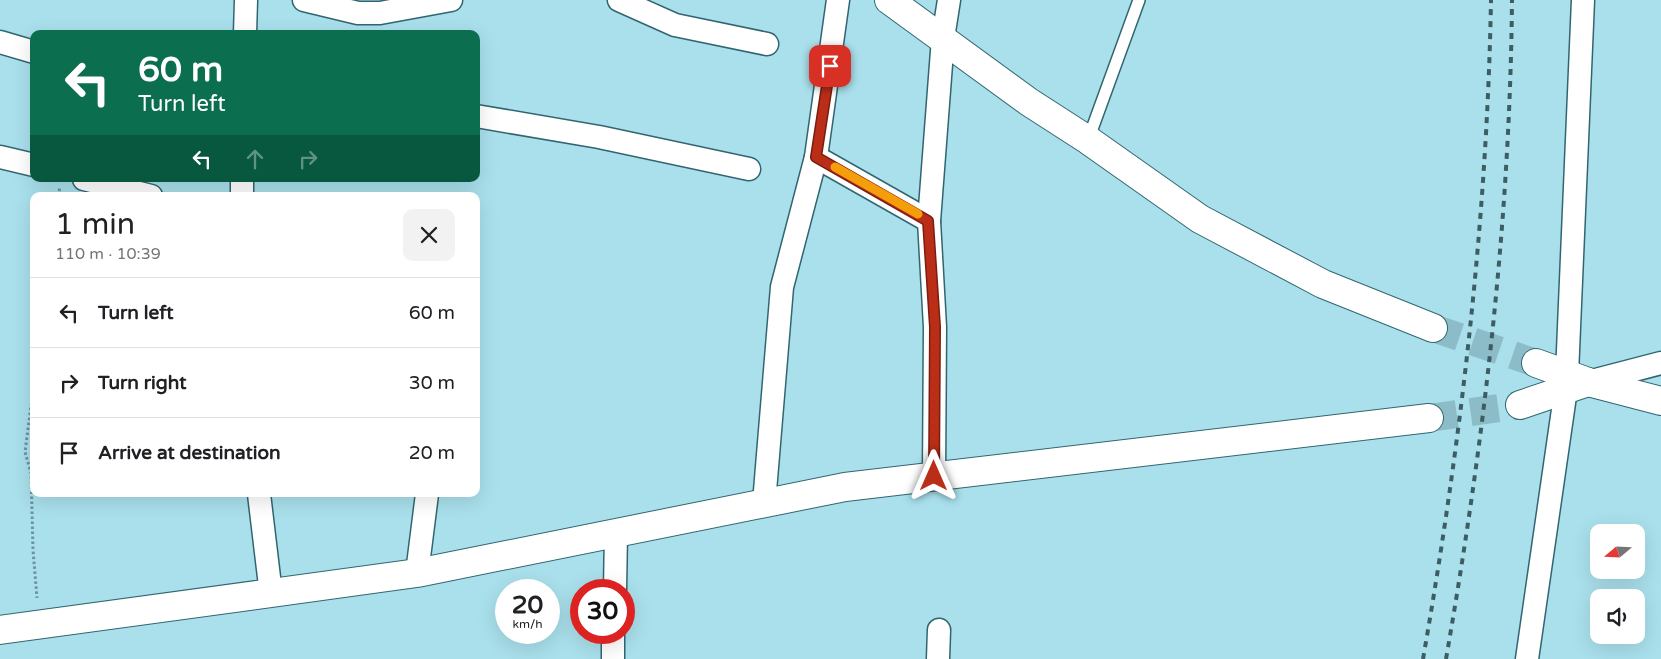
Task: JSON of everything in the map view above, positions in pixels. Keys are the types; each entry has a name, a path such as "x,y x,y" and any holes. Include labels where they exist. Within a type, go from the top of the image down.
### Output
{"street":[{"path":"245,30 246,0"},
{"path":"304,0 358,13 373,13 452,0"},
{"path":"619,0 675,25 767,44"},
{"path":"764,503 782,287 816,157 838,0"},
{"path":"889,0 1029,102 1088,140 1200,220 1323,284 1433,328"},
{"path":"934,476 935,327 928,221 942,38 949,0"},
{"path":"1527,659 1574,382 1583,0"},
{"path":"0,42 30,51"},
{"path":"480,117 599,137 749,170"},
{"path":"0,156 30,165"},
{"path":"816,157 928,221"},
{"path":"96,182 135,192"},
{"path":"1536,363 1574,382 1661,401"},
{"path":"1520,404 1574,382 1661,363"},
{"path":"0,630 418,573 844,486 1429,418"},
{"path":"259,497 271,594"},
{"path":"418,573 427,497"},
{"path":"614,579 616,533"},
{"path":"938,659 939,630"},
{"path":"613,659 614,644"}],"lane":[{"path":"1088,140 1139,0"}],"path":[{"path":"30,414 25,452 30,470"},
{"path":"32,497 33,550 40,626"}],"tunnel":[{"path":"1433,328 1536,363"},
{"path":"1429,418 1520,405"}],"railway":[{"path":"1423,659 1449,495 1470,331 1484,166 1491,0"},
{"path":"1446,659 1472,495 1493,331 1506,166 1512,0"}],"slow traffic":[{"path":"835,167 918,214"}],"route":[{"path":"830,66 816,157 928,221 935,327 934,476"}]}
